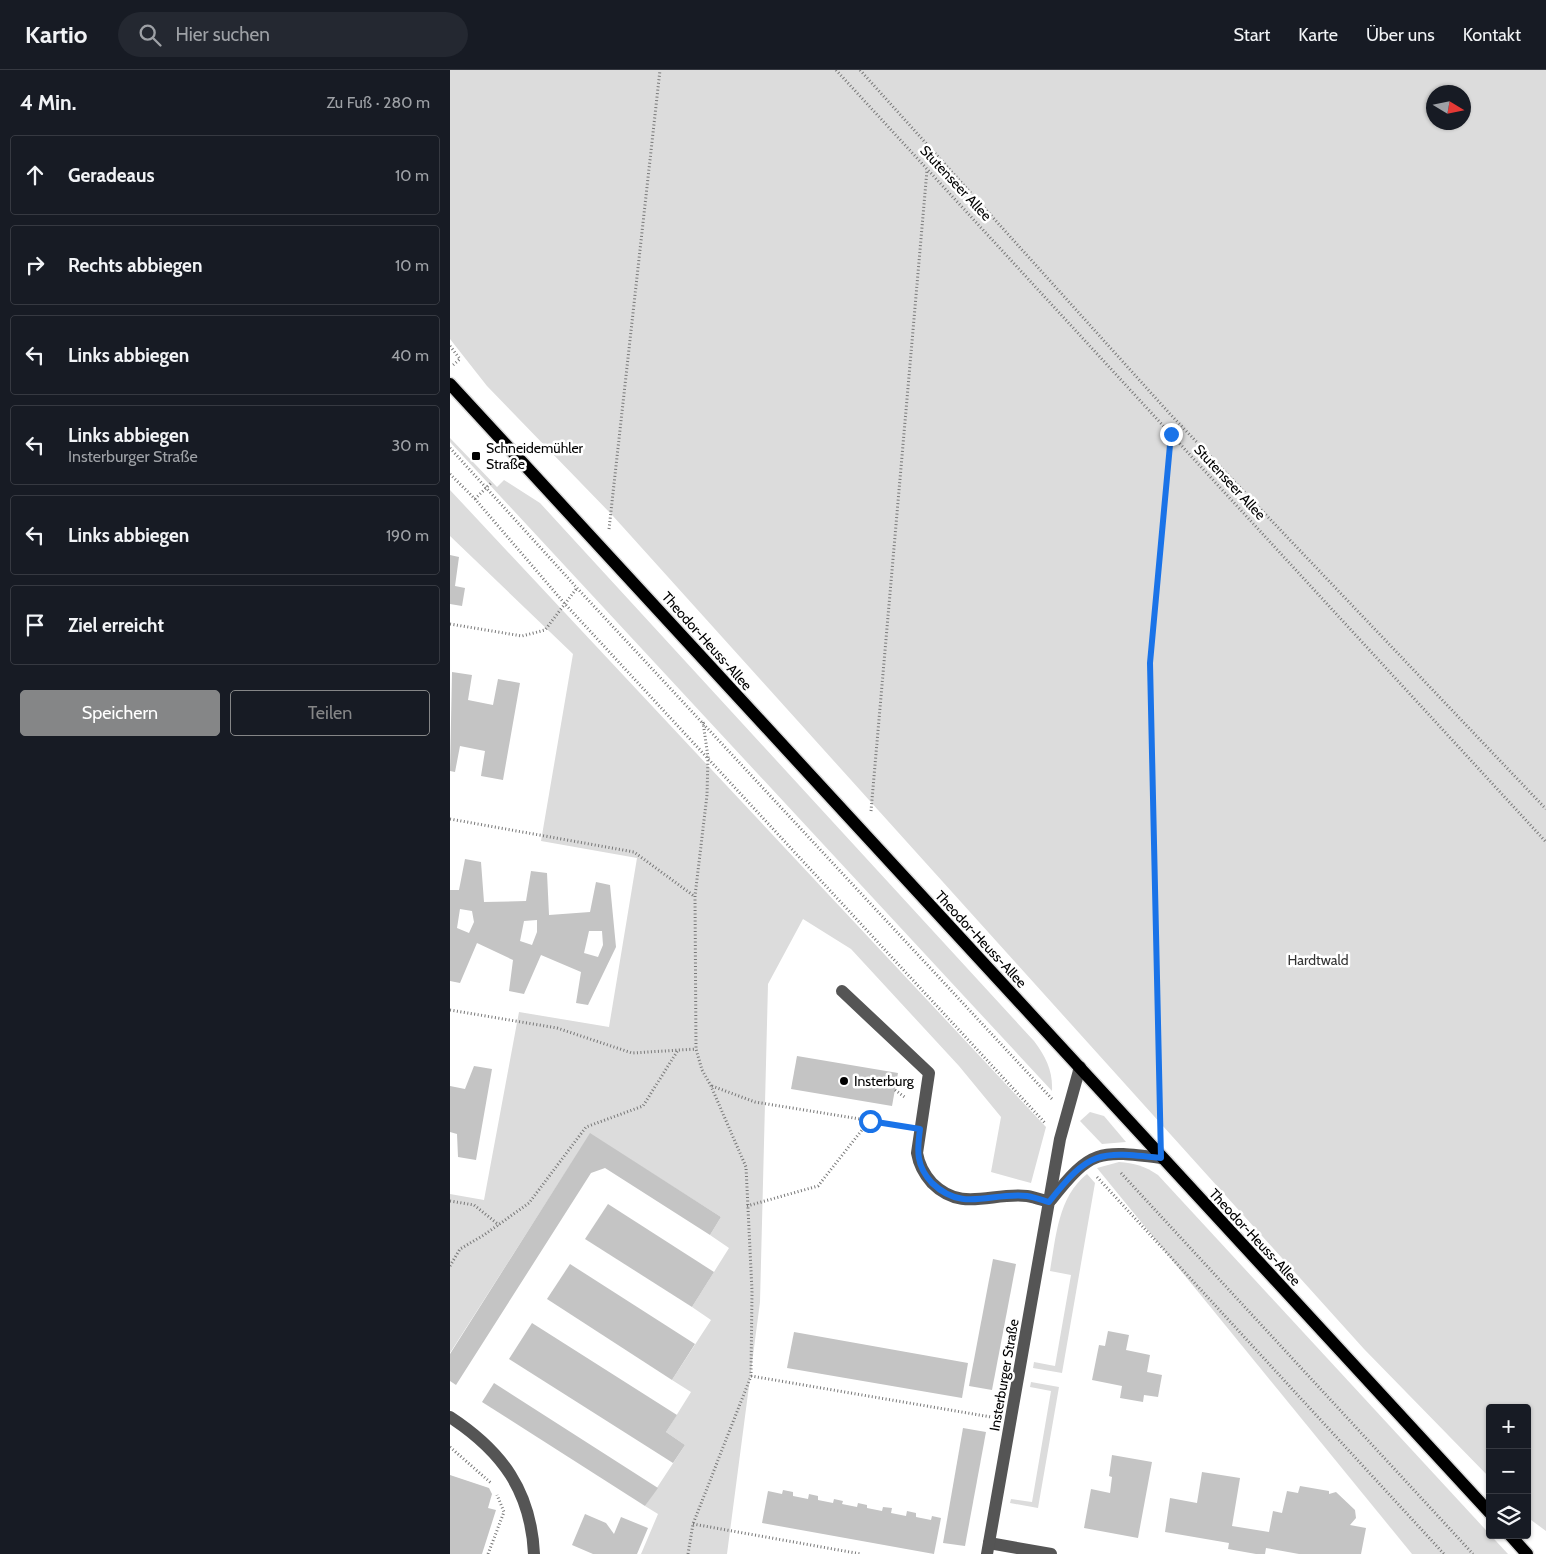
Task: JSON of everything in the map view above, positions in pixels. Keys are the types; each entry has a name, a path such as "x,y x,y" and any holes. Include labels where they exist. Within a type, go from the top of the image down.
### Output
{"main road":[{"name":"Theodor-Heuss-Allee","path":"450,384 1486,1509"},
{"path":"1514,1539 1527,1554"}],"street":[{"path":"842,991 929,1073 917,1153 919,1163 926,1176 950,1197 966,1200 1027,1196 1049,1202"},
{"name":"Insterburger Straße","path":"988,1549 1060,1139 1080,1067"},
{"name":"Insterburger Straße","path":"1049,1202 1072,1173 1084,1164 1104,1155 1127,1153 1161,1158"},
{"path":"450,1418 488,1446 511,1475 528,1513 534,1554"},
{"path":"988,1549 1051,1554"}],"path":[{"path":"606,554 660,70"},
{"name":"Stutenseer Allee","path":"836,70 1546,842"},
{"path":"860,70 1170,414 1546,809"},
{"path":"868,839 928,170"},
{"path":"450,346 460,359 453,366"},
{"path":"1161,1158 1150,663 1171,434"},
{"path":"450,448 577,588 703,721 1066,1114"},
{"path":"450,474 475,499 565,604 1060,1139"},
{"path":"475,499 492,482"},
{"path":"450,624 522,636 545,630 577,588"},
{"path":"688,1554 693,1524 750,1376 752,1291 746,1206 746,1167 711,1086 702,1070 696,1049 695,896 707,795 708,757 703,721"},
{"path":"450,819 634,852 695,896"},
{"path":"450,1010 557,1028 632,1053 696,1049"},
{"path":"450,1266 460,1249 499,1225 529,1203 586,1127 643,1106 678,1050"},
{"path":"711,1086 754,1102 920,1129"},
{"path":"746,1206 818,1186 870,1121"},
{"path":"1104,1155 1473,1554"},
{"path":"1084,1164 1444,1554"},
{"path":"450,1201 474,1205 499,1225"},
{"path":"750,1376 1011,1420"},
{"path":"450,1447 494,1487 504,1512 488,1554"},
{"path":"693,1524 861,1554"}],"green space":[{"name":"Hardtwald","path":"450,70 1546,70 1546,1531 1531,1520 1531,1404 1486,1404 1486,1474 1364,1349 613,516 487,386 450,339"},
{"path":"450,438 497,487 504,480 540,503 1034,1041 1048,1064 1052,1091 450,442"},
{"path":"450,490 1046,1127 1031,1183 991,1172 1001,1117 959,1066 851,949 803,919 768,984 760,1302 727,1554 641,1554 658,1514 645,1506 685,1445 666,1432 691,1392 672,1380 711,1320 692,1307 729,1248 710,1235 721,1217 590,1134 450,1353 450,1194 484,1200 519,1012 609,1027 637,858 541,841 573,654 450,536"},
{"path":"1090,1112 1104,1116 1126,1142 1102,1144 1080,1121"},
{"path":"1119,1162 1130,1163 1149,1169 1158,1175 1486,1530 1486,1539 1494,1539 1508,1554 1412,1554 1097,1168"},
{"path":"1087,1174 1095,1183 1062,1373 1033,1368 1034,1362 1055,1366 1071,1275 1050,1271 1054,1245 1064,1206 1077,1183"},
{"path":"1031,1382 1059,1387 1038,1508 1010,1503 1011,1499 1032,1502 1051,1391 1030,1387"}],"building":[{"path":"450,555 459,557 455,586 465,588 462,606 450,604"},
{"path":"452,672 472,675 468,700 493,705 498,679 520,683 503,780 481,776 485,751 460,746 455,772 450,771"},
{"path":"465,859 481,862 484,902 526,901 531,871 547,873 549,915 590,912 596,882 610,885 616,947 588,1005 576,1003 581,972 541,955 524,994 509,991 513,960 477,943 460,983 450,981 450,890 459,890","holes":["460,909 472,911 474,922 469,933 457,928","537,920 537,932 532,945 520,941 524,921","589,931 602,931 603,945 598,957 584,953"]},
{"name":"Insterburg","path":"797,1056 898,1073 892,1106 791,1089"},
{"path":"474,1066 492,1069 476,1160 458,1157 457,1134 450,1132 450,1086 465,1089"},
{"path":"590,1133 721,1217 710,1235 605,1168 591,1173 456,1385 450,1381 450,1354"},
{"path":"608,1204 714,1272 692,1307 585,1239"},
{"path":"993,1259 1016,1264 992,1390 969,1386"},
{"path":"570,1264 695,1344 672,1380 547,1299"},
{"path":"532,1323 677,1415 666,1432 685,1445 673,1463 509,1359"},
{"path":"1108,1331 1129,1335 1126,1350 1150,1355 1147,1372 1162,1375 1158,1397 1144,1395 1143,1402 1120,1398 1122,1386 1092,1380 1099,1345 1105,1346"},
{"path":"794,1332 968,1363 962,1398 787,1368"},
{"path":"494,1383 658,1488 645,1506 482,1402"},
{"path":"963,1428 986,1432 965,1546 943,1543"},
{"path":"1112,1455 1152,1462 1138,1538 1084,1528 1091,1489 1110,1493 1112,1477 1109,1476"},
{"path":"1202,1472 1240,1478 1232,1526 1269,1532 1273,1511 1282,1513 1287,1491 1298,1493 1300,1486 1329,1491 1329,1494 1336,1492 1355,1510 1356,1518 1350,1525 1366,1528 1361,1554 1299,1554 1266,1548 1265,1554 1256,1554 1228,1549 1229,1543 1165,1532 1170,1498 1197,1503"},
{"path":"450,1475 489,1488 492,1494 488,1508 496,1510 482,1554 450,1554"},
{"path":"783,1490 793,1492 793,1496 808,1499 809,1494 818,1496 818,1500 833,1503 834,1499 843,1501 842,1504 857,1507 858,1503 867,1505 867,1508 882,1511 883,1507 892,1508 891,1513 906,1516 907,1511 916,1513 916,1517 931,1520 932,1516 941,1518 934,1554 762,1523 768,1491 782,1494"},
{"path":"585,1514 606,1523 614,1534 621,1517 648,1528 637,1554 593,1554 572,1545"}],"place":[{"name":"Schneidemühler Straße","path":"476,456"},
{"name":"Insterburg","path":"844,1081"}],"route":[{"path":"870,1121 920,1129 917,1153 919,1163 926,1176 950,1197 966,1200 1027,1196 1049,1202 1072,1173 1096,1157 1127,1153 1161,1158 1150,663 1171,434"}]}
